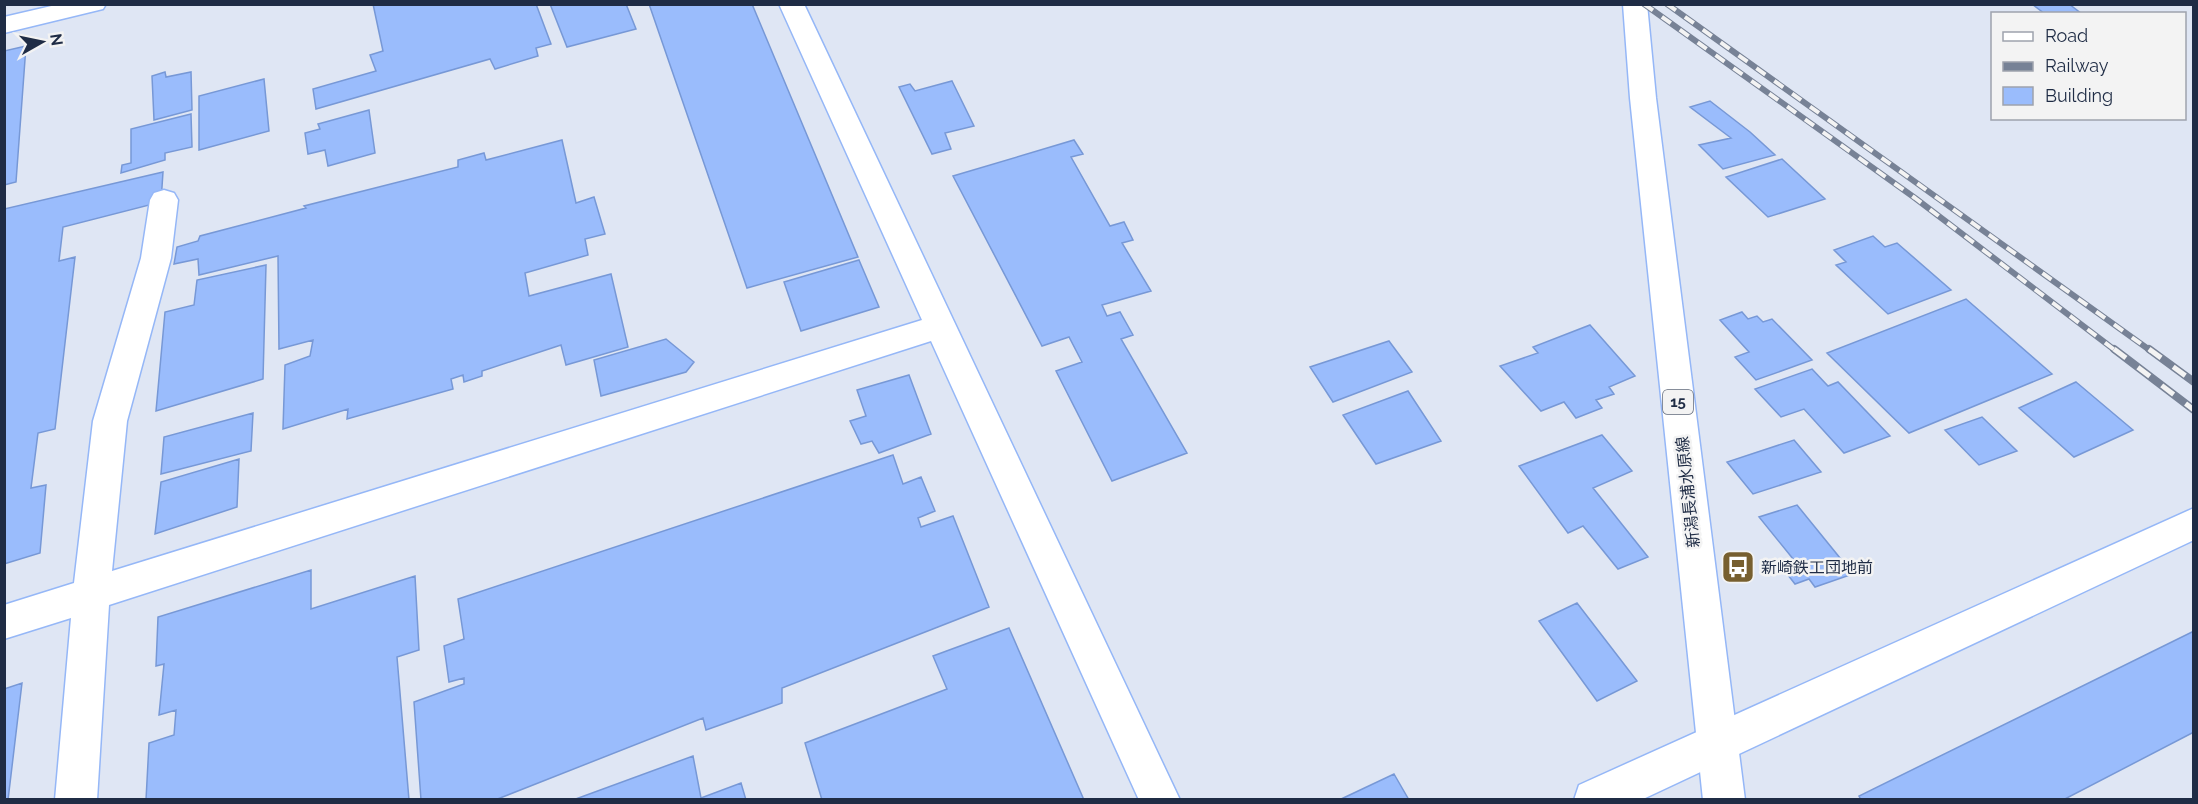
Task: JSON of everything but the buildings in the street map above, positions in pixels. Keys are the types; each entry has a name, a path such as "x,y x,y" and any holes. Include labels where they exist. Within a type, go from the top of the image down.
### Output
{"street":[{"path":"4,25 94,4"},
{"path":"791,4 1160,800"},
{"name":"新潟長浦水原線","path":"1635,4 1643,98 1724,800"},
{"path":"76,800 91,594 111,421 156,258 164,200"},
{"path":"4,622 941,326"},
{"path":"1594,800 2193,523"}],"railway":[{"path":"1644,4 1915,198 2116,351"},
{"path":"1667,4 2151,351"},
{"path":"2114,349 2194,410"},
{"path":"2149,349 2194,382"}],"place":[{"name":"新崎鉄工団地前","path":"1738,567"}]}
